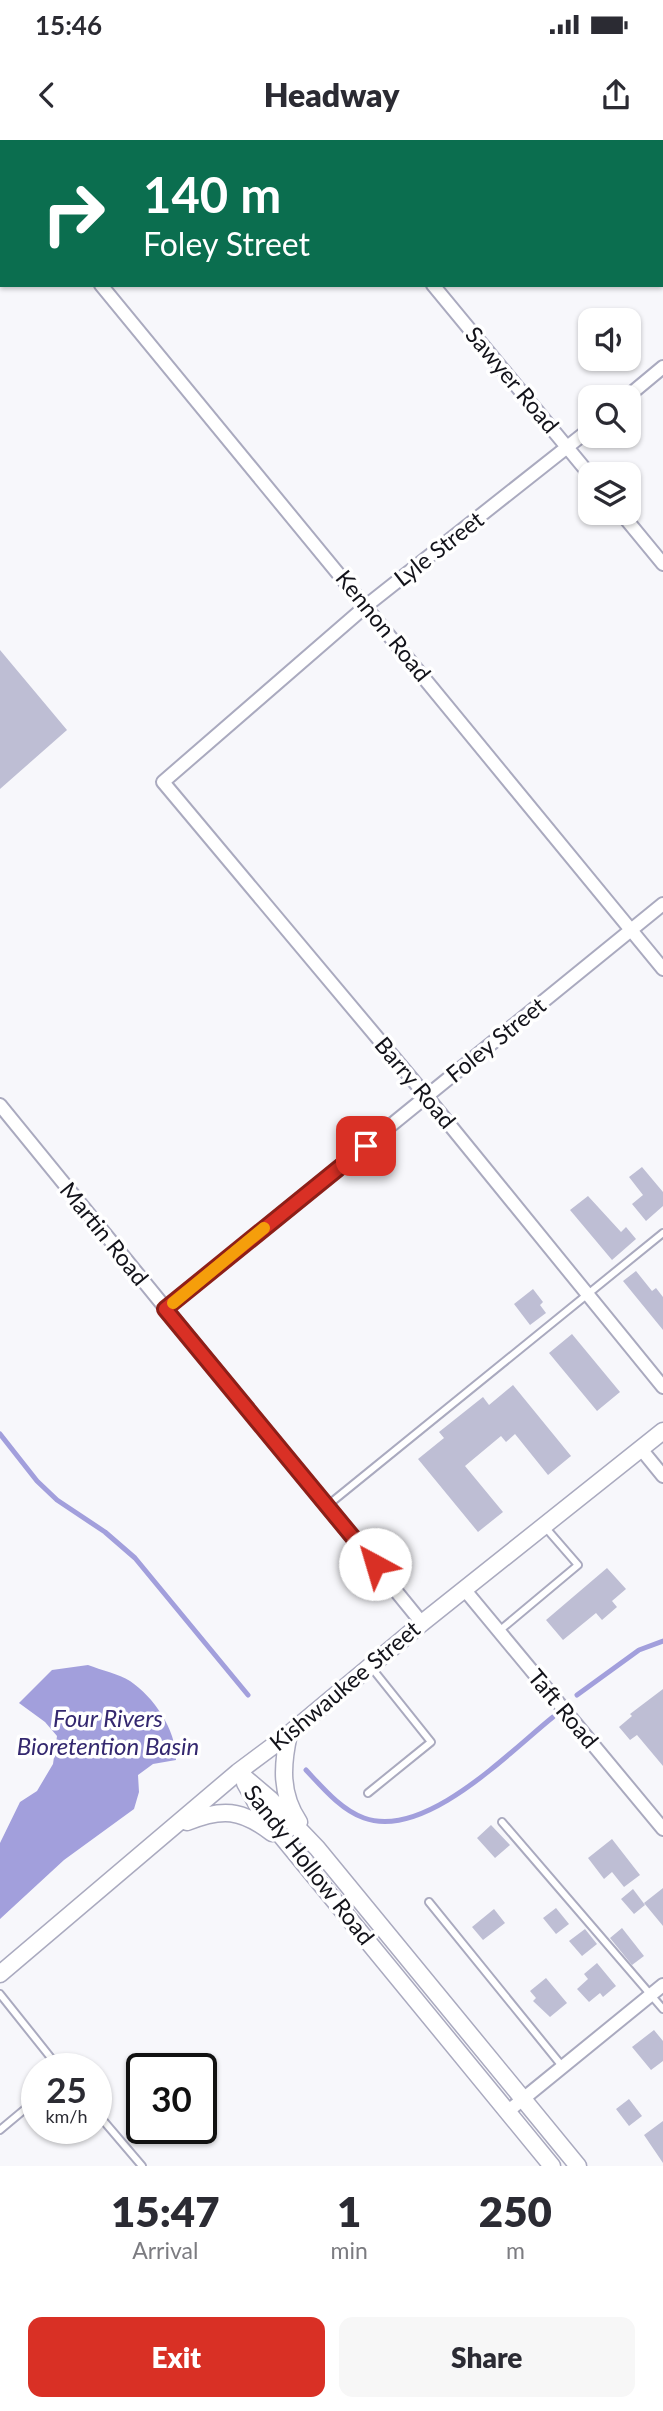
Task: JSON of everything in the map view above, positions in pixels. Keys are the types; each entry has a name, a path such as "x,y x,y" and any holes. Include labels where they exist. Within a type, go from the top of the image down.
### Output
{"street":[{"name":"Kennon Road","path":"103,287 663,969"},
{"name":"Sawyer Road","path":"435,287 579,462"},
{"path":"641,385 663,367"},
{"name":"Lyle Street","path":"163,782 366,606 578,439"},
{"path":"631,525 663,564"},
{"name":"Barry Road","path":"163,782 427,1097 663,1387"},
{"name":"Foley Street","path":"165,1309 663,904"},
{"name":"Martin Road","path":"0,1105 422,1623"},
{"name":"Kishwaukee Street","path":"0,1974 238,1772 289,1734 422,1623 663,1431"},
{"path":"640,1449 663,1476"},
{"name":"Taft Road","path":"464,1589 663,1829"},
{"path":"289,1734 283,1761 284,1786 294,1815 317,1848"},
{"name":"Sandy Hollow Road","path":"238,1772 270,1799 317,1848 578,2166"},
{"name":"Sandy Hollow Road","path":"238,1772 260,1810 552,2166"},
{"path":"171,1829 201,1816 224,1811 246,1816 293,1850"},
{"path":"507,2112 663,1985"}],"lane":[{"path":"328,1506 663,1233"},
{"path":"499,1631 578,1565 544,1525"},
{"path":"368,1793 431,1742 370,1666"},
{"path":"502,1822 663,2009"},
{"path":"429,1902 563,2067"},
{"path":"0,1994 47,2053"},
{"path":"0,2130 21,2112"},
{"path":"112,2131 142,2166"}],"water":[{"name":"Four Rivers Bioretention Basin","path":"88,1665 126,1679 147,1696 168,1726 173,1738 176,1760 153,1764 138,1775 139,1792 134,1809 64,1860 0,1919 0,1843 20,1802 37,1791 53,1764 57,1736 45,1722 19,1703 52,1670"}],"building":[{"path":"0,650 67,730 0,789"},
{"path":"642,1167 663,1192 663,1206 646,1221 632,1204 643,1195 629,1177"},
{"path":"588,1196 621,1232 626,1227 636,1239 612,1260 570,1210"},
{"path":"636,1271 652,1291 656,1288 663,1297 663,1330 623,1281"},
{"path":"533,1289 543,1302 540,1305 546,1313 530,1325 514,1304"},
{"path":"572,1334 620,1392 597,1411 549,1353"},
{"path":"513,1385 571,1456 548,1475 515,1434 506,1442 501,1436 465,1466 503,1512 478,1532 418,1459 444,1438 439,1432 483,1397 489,1405"},
{"path":"607,1568 626,1589 612,1601 617,1607 602,1620 596,1613 563,1640 546,1620"},
{"path":"663,1689 663,1766 637,1735 630,1740 619,1727 632,1716 630,1714"},
{"path":"491,1825 510,1845 495,1858 477,1838"},
{"path":"612,1839 640,1875 624,1887 612,1872 604,1879 588,1858"},
{"path":"663,1888 663,1926 644,1903"},
{"path":"633,1889 645,1905 634,1914 621,1899"},
{"path":"556,1908 569,1924 556,1934 543,1918"},
{"path":"494,1909 505,1923 483,1940 472,1927"},
{"path":"622,1928 644,1956 632,1965 610,1938"},
{"path":"585,1929 597,1944 582,1956 569,1941"},
{"path":"597,1963 616,1986 603,1997 600,1993 589,2002 577,1989 588,1979 584,1974"},
{"path":"546,1978 567,2003 550,2017 533,2001 536,1998 530,1991"},
{"path":"654,2030 663,2041 663,2061 651,2070 632,2047"},
{"path":"629,2099 642,2116 629,2126 616,2109"},
{"path":"663,2121 663,2163 644,2135"}],"waterway":[{"path":"0,1434 37,1481 57,1500 105,1532 135,1558 248,1695"},
{"path":"577,1695 639,1650 663,1641"},
{"path":"306,1770 347,1810 364,1818 388,1821 413,1817 439,1805 490,1771 553,1717"}],"slow traffic":[{"path":"173,1303 264,1228"}],"route":[{"path":"366,1146 165,1309 375,1564"}]}
